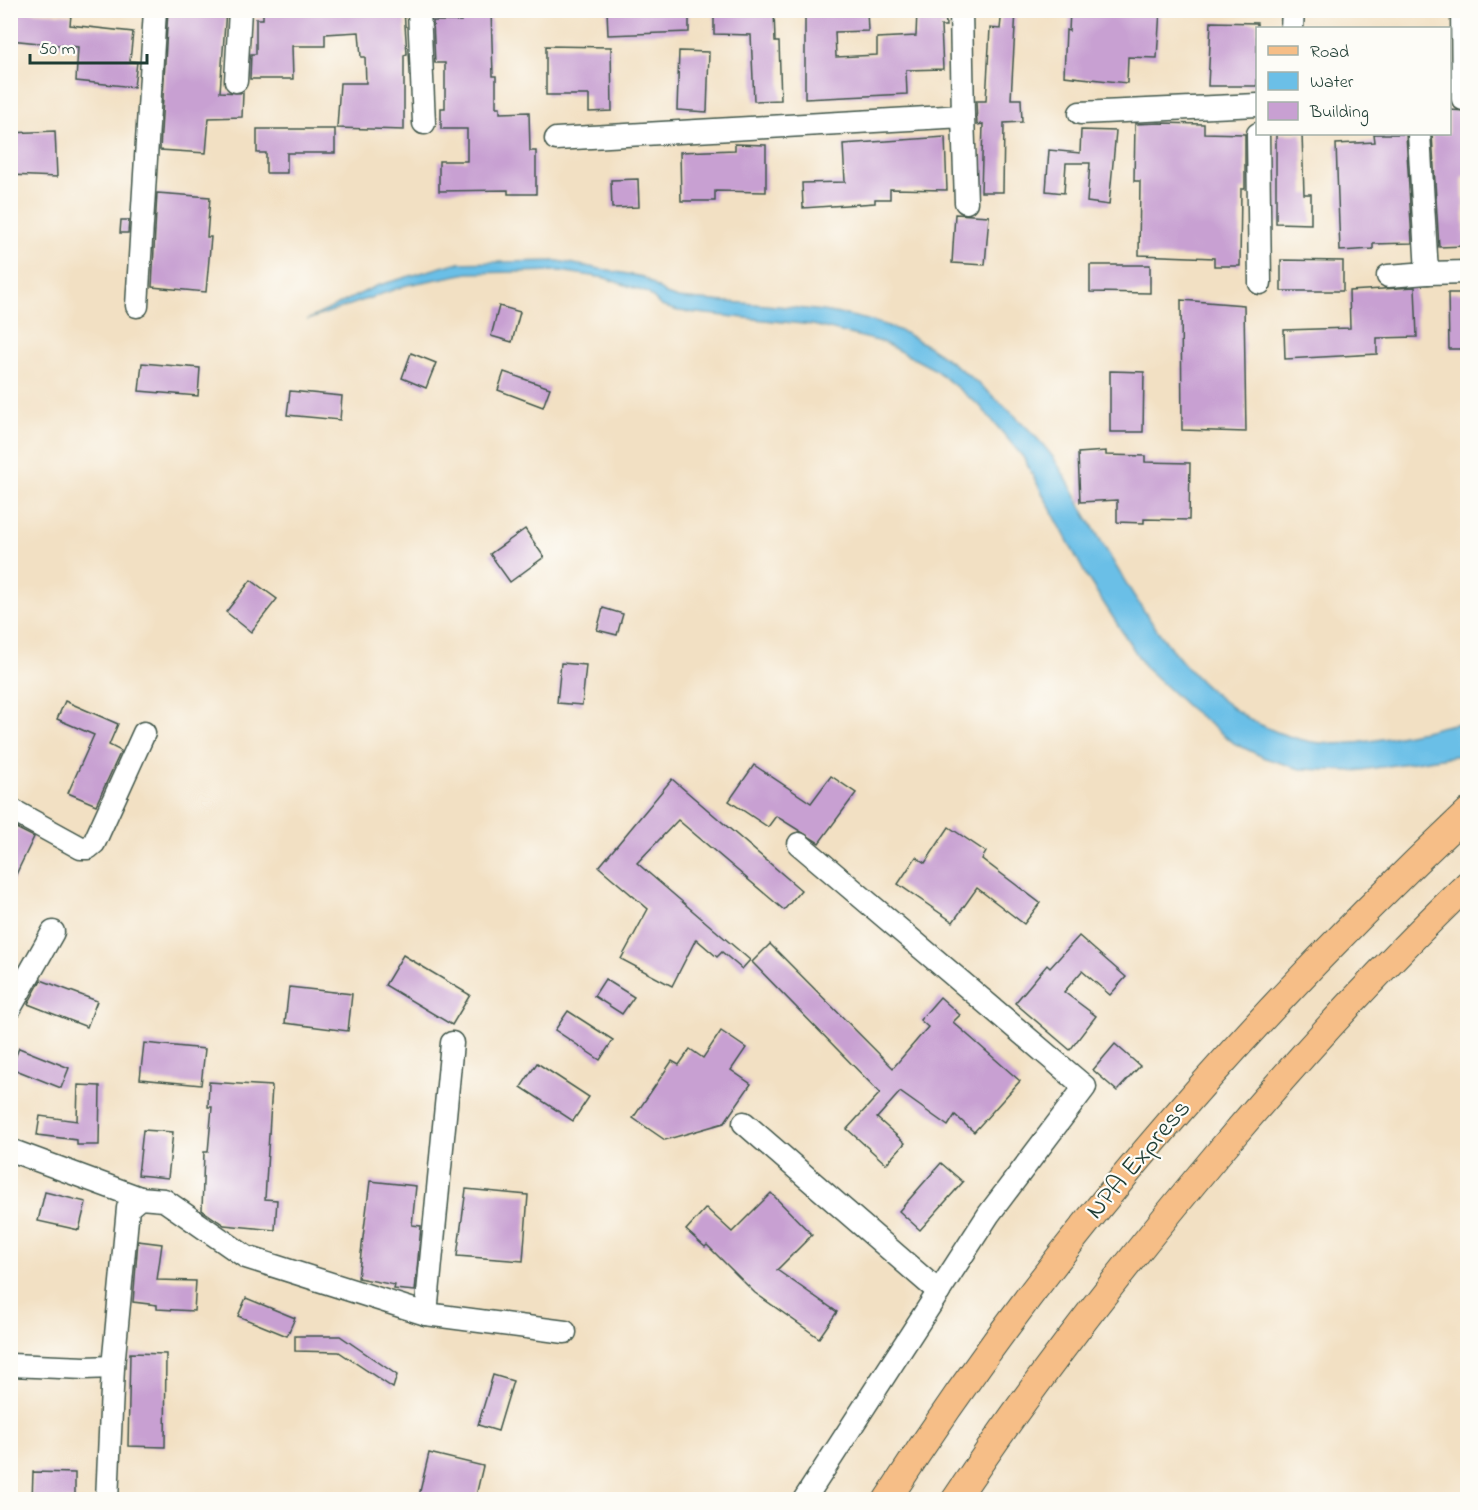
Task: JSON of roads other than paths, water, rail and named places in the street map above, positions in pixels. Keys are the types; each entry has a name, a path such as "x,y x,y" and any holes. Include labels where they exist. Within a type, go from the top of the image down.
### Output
{"main road":[{"name":"NPA Express","path":"887,1500 920,1448 998,1340 1079,1232 1140,1159 1252,1027 1467,812"},
{"name":"NPA Express","path":"955,1500 1071,1336 1162,1221 1322,1034 1467,885"}],"street":[{"path":"137,306 155,10"},
{"path":"236,81 240,10"},
{"path":"419,10 424,123"},
{"path":"961,10 966,202"},
{"path":"1292,27 1293,10"},
{"path":"1460,99 1462,10"},
{"path":"1080,113 1256,105"},
{"path":"556,139 963,116"},
{"path":"1258,135 1260,283"},
{"path":"1419,135 1427,273"},
{"path":"1389,276 1467,272"},
{"path":"10,809 81,848 88,848 94,843 144,734"},
{"path":"799,844 1085,1087 989,1214 804,1500"},
{"path":"10,1008 52,932"},
{"path":"426,1314 452,1043"},
{"path":"744,1123 939,1292"},
{"path":"10,1150 140,1198 164,1200 246,1257 426,1314 565,1332"},
{"path":"107,1500 113,1367 128,1208 140,1198"},
{"path":"10,1365 113,1367"}],"water":[{"path":"558,261 643,277 666,294 678,298 800,308 832,313 890,327 914,338 968,375 1040,442 1061,469 1084,512 1148,618 1201,682 1232,708 1267,728 1307,741 1336,744 1366,742 1451,725 1467,724 1467,754 1355,771 1300,769 1265,758 1234,743 1188,707 1145,667 1087,577 1023,457 981,407 934,369 882,342 813,325 678,311 661,306 648,293 605,278 560,271 468,273 407,285 307,320 376,286 455,263"}]}
